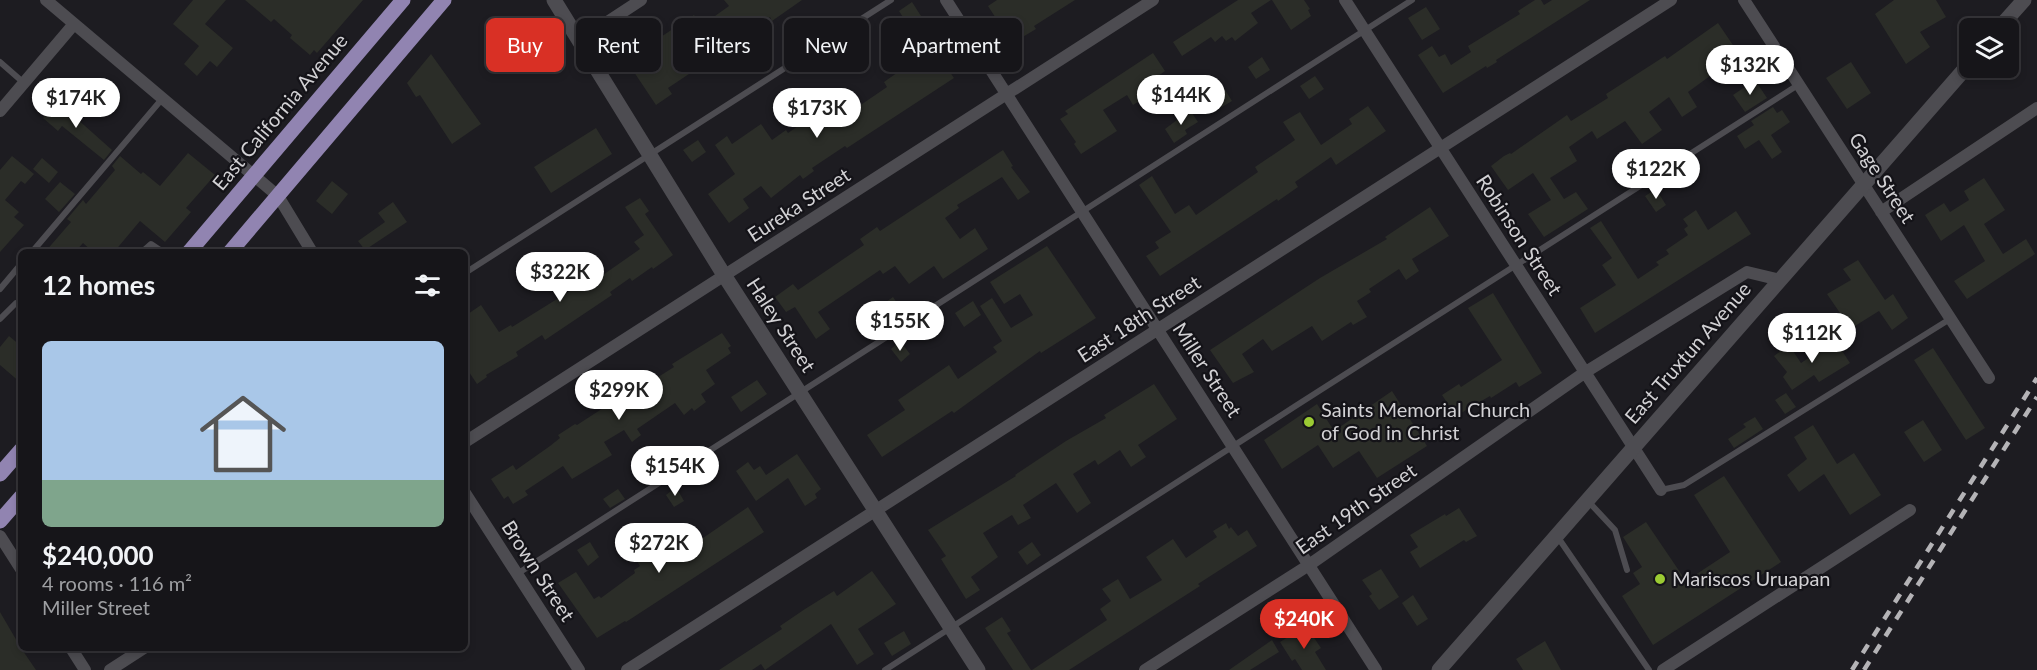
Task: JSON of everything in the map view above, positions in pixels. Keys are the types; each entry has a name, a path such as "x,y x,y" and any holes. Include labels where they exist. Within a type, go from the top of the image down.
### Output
{"main road":[{"name":"East California Avenue","path":"192,249 404,0"},
{"path":"233,249 444,0"},
{"name":"Haley Street","path":"554,0 576,34"},
{"path":"2008,18 2024,0"},
{"name":"Haley Street","path":"600,72 724,276 978,670"},
{"name":"East Truxtun Avenue","path":"1439,670 1959,76"},
{"path":"0,474 18,453"},
{"path":"0,521 18,500"}],"street":[{"path":"46,0 278,196 310,249"},
{"path":"613,18 640,0"},
{"name":"Miller Street","path":"946,0 1377,670"},
{"name":"Eureka Street","path":"468,440 1153,0"},
{"name":"Robinson Street","path":"1345,0 1661,490"},
{"name":"East 18th Street","path":"627,670 1671,0"},
{"name":"Gage Street","path":"1744,0 1989,378"},
{"path":"0,111 74,24"},
{"path":"1881,212 2037,108"},
{"name":"East 19th Street","path":"1145,670 1309,565 1584,373 1747,272 1780,280"},
{"name":"Brown Street","path":"468,498 579,670"},
{"path":"1663,670 1910,510"},
{"path":"0,536 18,564"},
{"path":"73,651 85,670"},
{"path":"110,670 139,651"}],"lane":[{"path":"468,271 891,0"},
{"path":"517,574 1412,0"},
{"path":"0,62 24,83"},
{"path":"885,670 1515,264 1798,85"},
{"path":"35,249 162,99"},
{"path":"145,249 151,244 158,249"},
{"path":"0,289 18,268"},
{"path":"0,319 12,306 18,304"},
{"path":"1661,490 1684,485 1950,319"},
{"path":"1587,500 1616,530 1628,570"},
{"path":"1557,535 1649,670"}],"building":[{"path":"193,0 226,0 205,24 233,48 217,67 210,61 197,76 184,64 199,46 173,24"},
{"path":"245,0 363,0 317,53 314,50 310,55 290,38 292,35 274,19 271,22"},
{"path":"724,0 802,0 772,21 770,17 712,18 729,6"},
{"path":"997,0 1075,0 1034,26 1036,29 1022,37 1022,18 996,18 988,6"},
{"path":"1238,0 1271,0 1251,13 1258,23 1235,41 1232,37 1226,41 1222,36 1215,42 1211,37 1182,56 1173,42"},
{"path":"1272,0 1304,0 1310,9 1308,10 1311,16 1291,30"},
{"path":"1535,0 1541,0 1544,5 1552,0 1590,0 1496,60 1497,62 1487,68 1486,66 1443,93 1418,55 1432,46 1439,57 1445,54 1451,65 1471,52 1468,46 1520,14 1518,11"},
{"path":"1894,0 1936,0 1946,17 1920,32 1930,47 1906,64 1875,14"},
{"path":"912,2 921,16 904,18 899,11"},
{"path":"1426,7 1440,29 1422,40 1408,18"},
{"path":"1718,23 1737,51 1729,56 1732,60 1688,92 1697,107 1682,117 1669,97 1649,112 1662,130 1642,144 1625,121 1597,139 1592,131 1569,147 1577,161 1550,178 1564,199 1576,192 1588,209 1544,237 1528,214 1551,200 1533,173 1508,190 1491,166 1567,115 1571,121 1608,98 1606,94 1665,56 1667,59"},
{"path":"673,29 673,72 692,72 668,88 672,94 656,105 634,72 661,72 661,37"},
{"path":"1153,53 1165,71 1151,81 1155,85 1146,91 1149,95 1133,105 1127,95 1103,110 1117,131 1081,154 1074,144 1076,142 1060,119 1068,114 1065,111"},
{"path":"431,54 481,124 452,144 420,95 416,97 407,83"},
{"path":"1262,57 1270,70 1256,79 1248,67"},
{"path":"1851,62 1871,93 1847,109 1826,78"},
{"path":"898,72 950,72 954,78 847,148 845,146 812,168 814,171 803,179 800,175 771,198 761,186 743,199 749,208 729,223 708,194 735,174 715,145 727,136 732,144 761,124 772,140 786,130 788,133 817,113 827,128 887,87 884,82"},
{"path":"1315,76 1324,89 1309,99 1300,86"},
{"path":"1755,80 1767,98 1745,112 1733,95"},
{"path":"1222,85 1232,101 1217,110 1207,95"},
{"path":"57,101 112,150 104,160 62,126 58,131 43,118"},
{"path":"1368,106 1386,131 1336,165 1331,157 1295,182 1298,187 1278,201 1277,199 1160,276 1146,256 1159,248 1155,242 1171,232 1139,185 1152,176 1175,214 1189,205 1196,215 1258,172 1255,167 1295,140 1283,122 1300,112 1321,145 1352,124 1349,119"},
{"path":"1773,107 1777,113 1782,110 1790,122 1771,135 1782,152 1772,159 1759,140 1745,149 1737,136 1754,125 1751,121"},
{"path":"1190,110 1198,122 1185,130 1187,134 1174,143 1165,129"},
{"path":"596,128 612,154 551,193 534,167"},
{"path":"698,140 706,152 692,162 683,150"},
{"path":"1003,150 1013,166 1011,167 1030,192 1018,200 1002,177 957,205 959,208 945,218 960,239 975,228 988,249 943,279 934,266 909,284 895,266 883,274 880,270 818,312 830,329 816,339 795,307 786,312 775,297 793,284 798,290 864,245 860,239 877,227 880,231"},
{"path":"188,153 215,175 186,208 191,212 165,242 140,221 117,249 90,249 83,243 78,249 48,249 71,222 67,219 83,200 86,204 115,170 112,166 120,156 160,186"},
{"path":"12,156 34,174 25,184 21,181 5,200 19,212 14,217 24,225 0,252 0,170"},
{"path":"42,158 58,172 49,183 33,169"},
{"path":"1984,178 2005,210 1984,224 2003,254 2026,239 2035,254 1967,299 1954,281 1985,261 1964,225 1941,241 1925,215 1944,203 1950,212 1969,200 1964,191"},
{"path":"332,181 348,194 332,214 316,201"},
{"path":"60,182 75,194 59,212 45,199"},
{"path":"1656,189 1666,205 1656,212 1645,196"},
{"path":"640,198 649,211 645,214 673,255 632,281 630,278 610,292 612,295 545,340 542,335 516,352 518,356 486,375 487,377 477,384 468,370 468,314 481,305 499,332 511,325 512,327 578,286 567,270 587,256 600,277 640,249 634,242 644,235 625,207"},
{"path":"393,202 407,222 364,249 358,241 385,222 378,213"},
{"path":"1430,207 1449,236 1412,259 1419,271 1406,280 1399,269 1369,289 1371,292 1357,301 1367,317 1353,325 1351,322 1322,341 1312,326 1272,351 1263,339 1242,354 1254,372 1233,383 1210,350 1320,278 1387,239 1385,237"},
{"path":"1696,210 1708,230 1736,211 1751,234 1595,333 1580,308 1616,285 1602,265 1612,258 1590,228 1601,221 1638,279 1659,265 1656,262 1669,254 1666,250 1688,235 1684,229 1688,226 1683,219"},
{"path":"1047,246 1096,318 1041,353 1040,351 954,413 952,411 882,457 867,435 905,410 898,400 949,365 958,379 997,352 993,347 1002,341 980,306 992,298 1011,328 1033,315 1020,294 1004,304 990,282"},
{"path":"1858,260 1885,300 1893,294 1908,318 1892,330 1879,311 1842,334 1831,319 1840,313 1827,294 1851,280 1843,269"},
{"path":"1493,293 1542,373 1519,387 1516,382 1456,416 1442,395 1459,384 1461,387 1502,360 1468,308"},
{"path":"893,297 903,312 890,322 879,307"},
{"path":"973,301 981,315 964,327 955,313"},
{"path":"722,333 731,346 728,348 731,353 706,370 715,384 701,394 706,402 694,411 692,408 684,415 675,403 637,429 641,435 632,442 624,430 604,442 612,455 572,479 563,466 525,491 528,495 513,504 508,496 504,499 491,479 513,465 516,470 560,438 558,435 634,388 636,391 674,367 672,364"},
{"path":"9,336 18,344 18,380 0,365 0,347"},
{"path":"1835,340 1850,363 1819,382 1814,375 1792,390 1783,377 1787,372 1774,356 1789,345 1801,363"},
{"path":"900,341 910,354 901,362 891,349"},
{"path":"1933,348 1985,428 1966,440 1914,360"},
{"path":"757,380 767,394 741,412 731,397"},
{"path":"1154,384 1177,419 1138,445 1146,457 1131,467 1120,450 1098,465 1095,460 1073,474 1091,503 1077,513 1056,483 1023,505 1031,518 1018,525 1012,515 983,533 998,557 971,577 980,590 966,599 941,559 946,556 928,530 1016,476 1066,441 1106,418 1104,415"},
{"path":"1392,391 1427,446 1377,478 1359,451 1333,468 1318,445 1282,469 1264,440 1317,404 1334,431"},
{"path":"1786,393 1796,407 1785,414 1775,400"},
{"path":"1755,417 1763,429 1734,448 1728,439 1746,427 1743,424"},
{"path":"1923,420 1942,450 1924,462 1904,432"},
{"path":"1813,425 1837,464 1854,453 1881,495 1850,515 1824,474 1799,492 1787,475 1807,459 1794,437"},
{"path":"797,454 821,489 815,494 817,498 805,506 788,478 756,501 736,471 748,462 754,470 760,466 766,475"},
{"path":"1724,476 1781,562 1653,645 1622,596 1640,584 1633,573 1642,567 1623,537 1646,522 1686,581 1730,552 1694,495"},
{"path":"676,487 684,501 674,507 666,495"},
{"path":"618,489 625,499 610,508 603,499"},
{"path":"748,507 764,532 626,622 597,638 558,583 576,572 594,599 599,596 601,598 635,573 634,570 640,566 633,555 649,544 654,553 681,534 690,547"},
{"path":"1459,508 1477,536 1466,542 1464,540 1420,568 1410,552 1418,547 1410,535"},
{"path":"1226,523 1229,529 1231,527 1238,536 1247,530 1257,546 1198,584 1200,586 1069,670 1032,670 1107,620 1100,609 1111,601 1102,589 1118,579 1130,599 1162,580 1146,557 1173,539 1186,558 1217,537 1213,531"},
{"path":"590,542 599,557 588,566 577,550"},
{"path":"1032,542 1041,555 1027,565 1018,552"},
{"path":"1381,569 1399,597 1379,610 1362,580"},
{"path":"872,571 896,604 858,629 874,654 857,665 831,624 765,670 761,664 752,670 719,670 782,629 780,626 805,609 834,591 837,596"},
{"path":"1413,595 1428,619 1417,626 1402,603"},
{"path":"0,612 18,643 18,651 23,651 36,670 0,670"},
{"path":"1002,617 1011,631 1007,633 1031,670 1013,670 985,628"},
{"path":"1306,626 1321,648 1315,652 1326,670 1302,670 1295,659 1292,661 1280,642"},
{"path":"904,631 911,644 892,656 884,643"},
{"path":"1272,640 1279,652 1250,670 1229,670"},
{"path":"1545,641 1561,670 1523,670 1516,659"}],"railway":[{"path":"1852,670 2037,378"},
{"path":"1864,670 2037,397"}],"place":[{"name":"Saints Memorial Church of God in Christ","path":"1309,422"},
{"name":"Mariscos Uruapan","path":"1660,579"}]}
